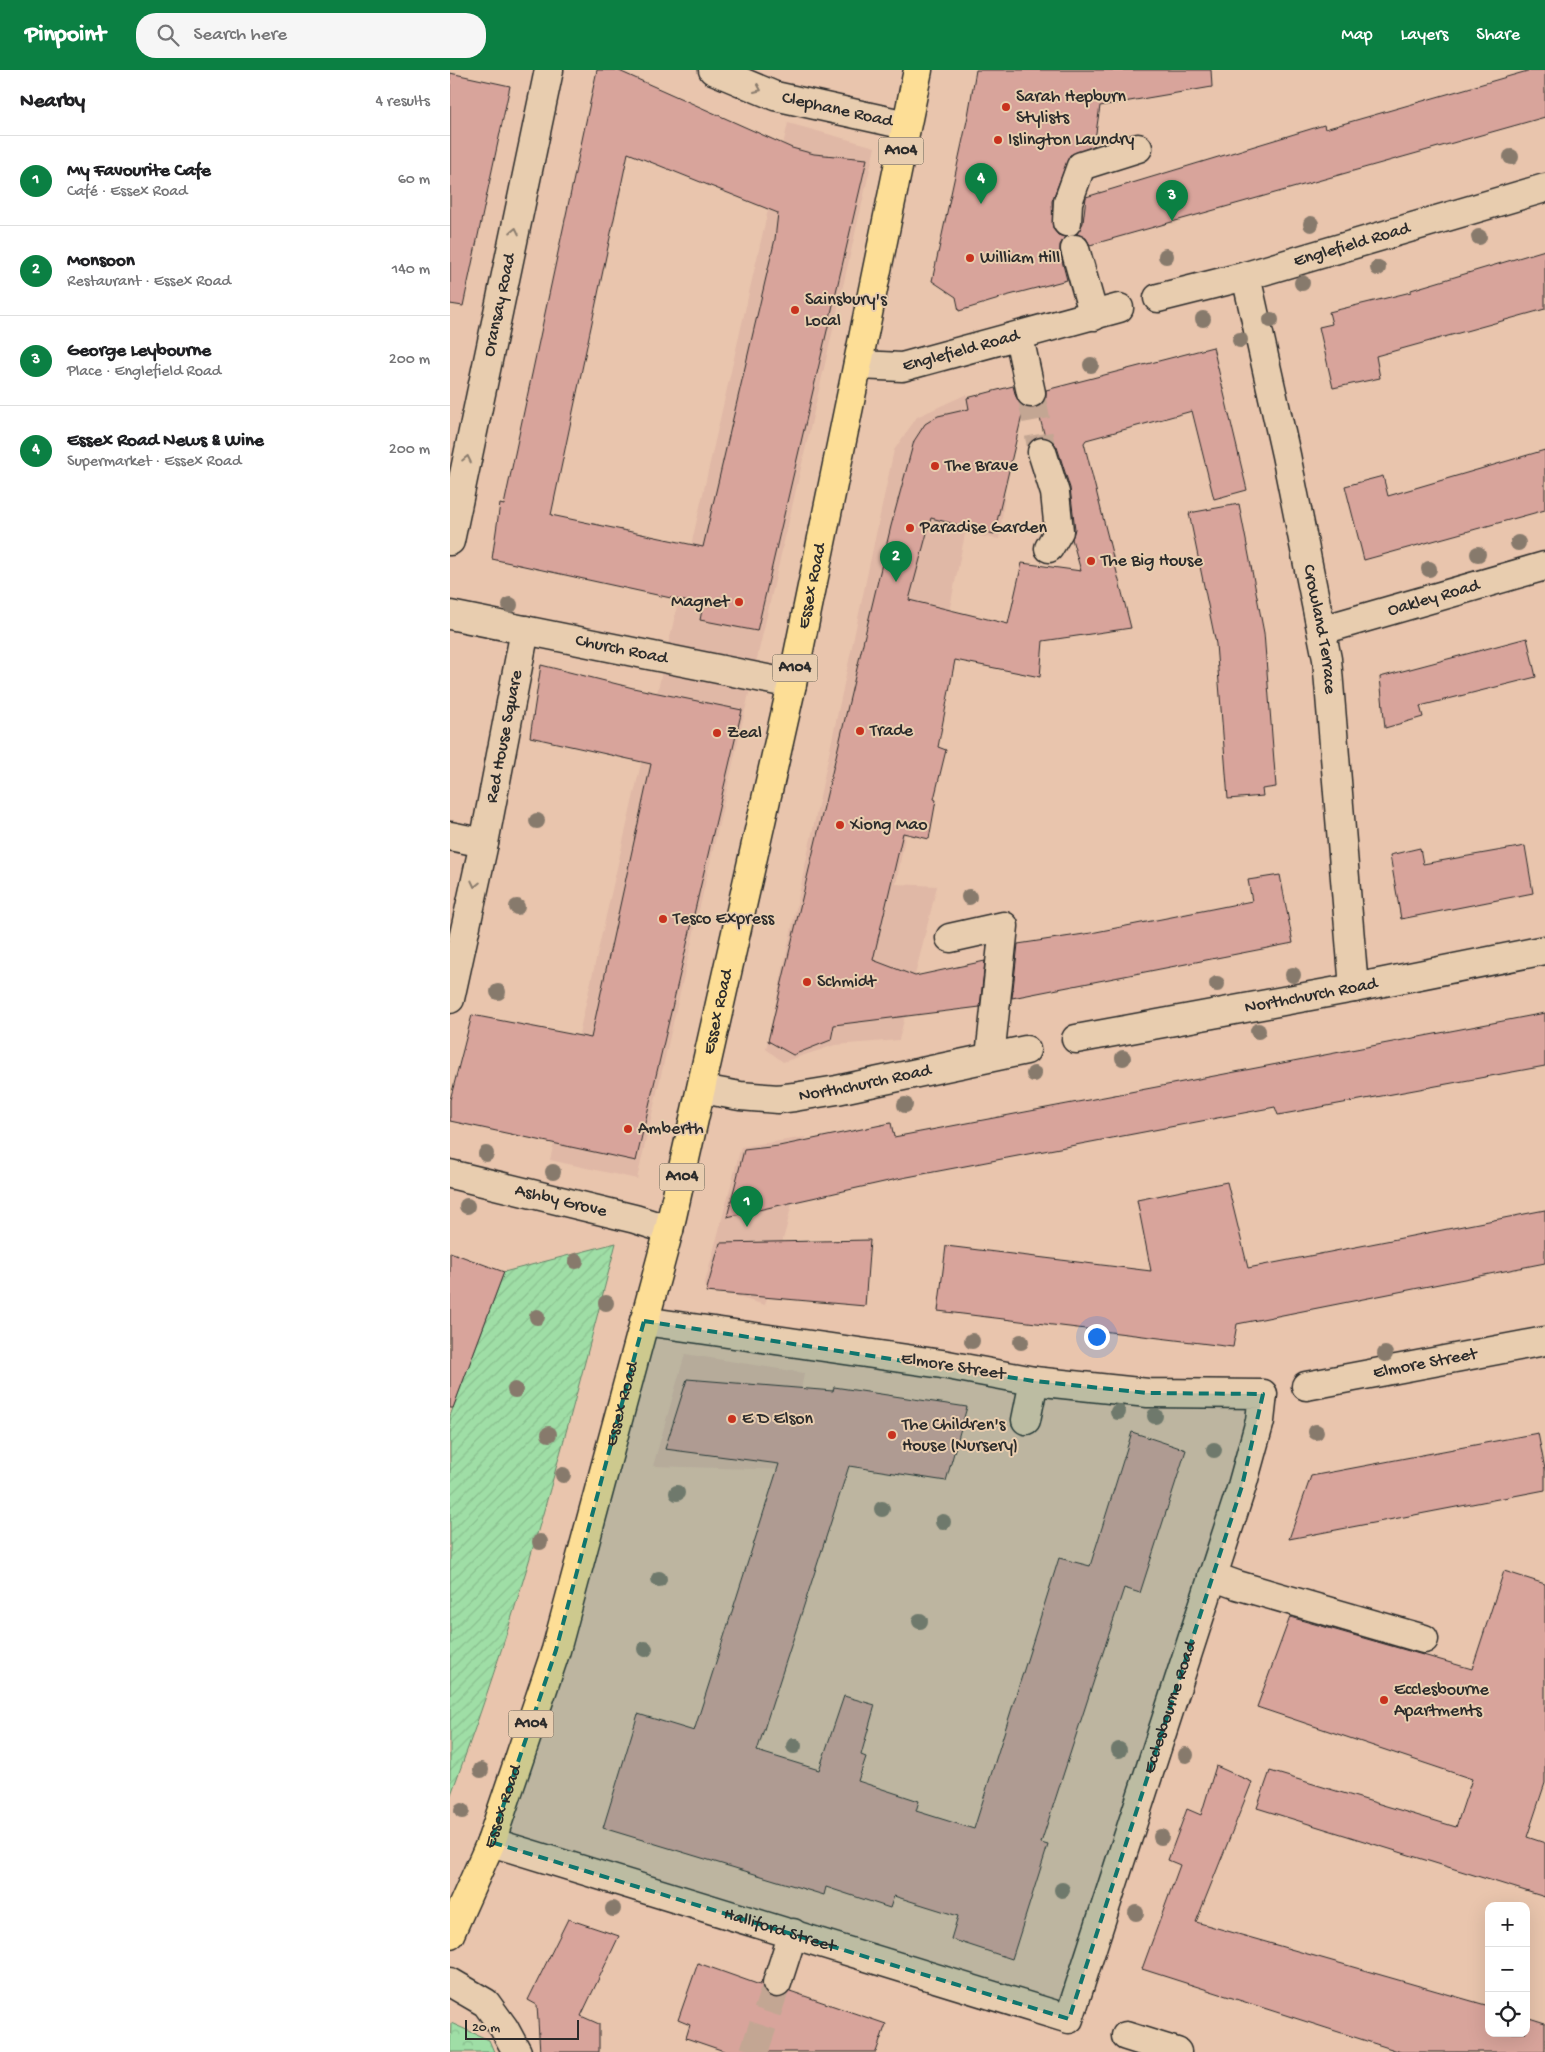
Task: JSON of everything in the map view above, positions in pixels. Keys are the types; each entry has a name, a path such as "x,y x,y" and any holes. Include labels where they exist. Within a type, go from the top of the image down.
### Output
{"main road":[{"name":"Essex Road","path":"450,1934 491,1842 556,1650 670,1230 792,684 918,70"}],"street":[{"name":"Oransay Road","path":"450,541 549,70"},
{"name":"Clephane Road","path":"713,70 775,96 906,125"},
{"path":"1067,222 1068,202 1081,166 1138,148"},
{"name":"Englefield Road","path":"1158,298 1246,276 1545,188"},
{"name":"Englefield Road","path":"858,366 902,367 1106,312 1075,249"},
{"name":"Crowland Terrace","path":"1246,276 1322,630 1335,747 1354,988"},
{"path":"1019,336 1030,394"},
{"path":"1042,452 1055,493 1059,531 1050,548"},
{"name":"Oakley Road","path":"1322,630 1545,566"},
{"name":"Church Road","path":"450,615 792,684"},
{"name":"Red House Square","path":"450,999 455,954 484,844 525,630"},
{"path":"450,836 484,844"},
{"path":"950,938 1004,926 990,1057"},
{"name":"Northchurch Road","path":"1076,1039 1354,988 1545,950"},
{"name":"Northchurch Road","path":"702,1089 740,1096 786,1098 837,1090 1026,1050"},
{"name":"Ashby Grove","path":"450,1174 635,1219 670,1230"},
{"name":"Elmore Street","path":"644,1321 942,1364 1034,1380 1148,1393 1263,1394"},
{"name":"Elmore Street","path":"1306,1386 1545,1340"},
{"path":"1026,1420 1034,1380"},
{"name":"Ecclesbourne Road","path":"1069,2019 1242,1486 1260,1421 1263,1394"},
{"path":"1212,1576 1246,1588 1424,1638"},
{"name":"Halliford Street","path":"491,1842 1069,2019"},
{"path":"777,1983 793,1933"},
{"path":"450,1982 486,2003 504,2028 517,2052"},
{"path":"1126,2036 1177,2052"}],"highlighted area":[{"path":"644,1321 1034,1381 1148,1393 1263,1394 1242,1486 1069,2019 491,1842 556,1650"}],"shaded area":[{"path":"788,123 875,147 637,1179 550,1160"},
{"path":"967,394 977,461 1005,495 999,539 965,534 937,670 896,884 937,886 899,1040 835,1045 783,1062 766,1049 894,450 917,417"},
{"path":"806,1137 787,1225 765,1305 704,1287 741,1147"},
{"name":"E D Elson","path":"685,1354 804,1373 787,1470 653,1466"}],"green space":[{"path":"616,1243 560,1453 520,1591 475,1729 450,1797 450,1416 504,1272"},
{"path":"451,2023 489,2040 494,2052 450,2052"}],"building":[{"path":"597,70 617,70 792,148 814,154 867,159 757,631 700,620 703,605 492,559 500,504 504,505","holes":["628,153 778,213 775,239 703,547 551,515"]},
{"path":"976,70 1211,70 1212,87 1100,106 1094,146 1070,155 1052,201 1053,229 1058,235 1065,237 1060,245 1060,253 1067,280 998,298 959,311 956,297 932,281 968,116"},
{"path":"1531,70 1545,70 1545,117 1090,245 1086,238 1077,234 1083,223 1086,197 1324,125 1325,129"},
{"path":"450,73 510,86 463,306 450,304"},
{"path":"1545,250 1545,309 1376,356 1380,378 1333,388 1319,327 1332,324 1329,312 1411,292 1411,290"},
{"path":"1213,347 1247,490 1214,499 1192,411 1086,440 1084,443 1131,628 1043,641 1040,677 955,660 938,747 946,750 934,799 936,800 929,839 903,833 873,960 915,976 985,961 980,1007 834,1025 831,1040 793,1055 768,1041 891,526 914,441 925,424 938,416 969,409 967,398 1013,386 1016,397 1024,407 994,534 931,518 909,600 1008,624 1022,563 1081,571 1072,539 1075,529 1070,488 1057,447 1052,440 1045,437 1037,407 1046,398 1046,390"},
{"path":"1545,450 1545,510 1364,560 1345,486 1383,476 1388,496"},
{"path":"1239,504 1264,633 1276,787 1262,789 1263,796 1228,799 1216,644 1189,513"},
{"path":"1527,638 1536,677 1420,706 1423,717 1385,728 1380,677"},
{"path":"541,665 633,688 742,710 636,1161 450,1121 450,1100 472,1015 591,1038 651,764 530,737"},
{"path":"1525,846 1533,893 1401,919 1390,855 1420,848 1423,864"},
{"path":"1280,875 1293,943 1012,998 1018,944 1091,933 1252,901 1248,880"},
{"path":"1545,1013 1545,1066 1278,1115 1275,1107 902,1178 727,1217 744,1150 779,1146 891,1123 894,1137"},
{"path":"1227,1182 1248,1268 1545,1210 1545,1263 1237,1324 1233,1347 938,1311 946,1246 1151,1271 1137,1200"},
{"path":"870,1240 865,1306 706,1292 720,1243"},
{"path":"450,1252 504,1272 453,1408 450,1408"},
{"path":"687,1379 833,1391 834,1387 967,1407 946,1481 849,1466 757,1751 819,1770 844,1696 875,1705 861,1755 866,1757 858,1781 919,1801 916,1811 974,1829 1059,1558 1090,1566 1132,1432 1186,1450 1140,1593 1124,1588 1041,1843 1048,1845 1012,1959 951,1939 958,1916 894,1896 890,1908 826,1887 824,1895 603,1828 638,1714 694,1731 779,1464 665,1449"},
{"path":"1538,1433 1545,1469 1545,1490 1289,1539 1311,1476"},
{"path":"1504,1571 1545,1584 1545,1783 1527,1837 1545,1843 1545,1897 1257,1808 1270,1771 1456,1827 1472,1779 1257,1707 1290,1617 1472,1669"},
{"path":"1216,1766 1252,1782 1196,1922 1485,2005 1485,2037 1530,2037 1530,2018 1545,2023 1545,2052 1401,2052 1142,1969 1180,1865 1168,1860 1187,1809 1201,1815"},
{"path":"568,1919 619,1936 581,2016 599,2024 599,2052 540,2052 537,2005 528,2000"},
{"path":"698,1963 760,1985 762,1980 765,1993 772,1998 781,1998 790,1991 886,2024 876,2052 727,2052 686,2038 690,2025 678,2020"}],"tunnel":[{"path":"1031,393 1042,452"},
{"path":"754,2052 777,1983"}],"place":[{"name":"Sarah Hepburn Stylists","path":"1006,107"},
{"name":"Islington Laundry","path":"998,140"},
{"name":"Essex Road News & Wine","path":"981,204"},
{"name":"George Leybourne","path":"1172,221"},
{"name":"William Hill","path":"970,258"},
{"name":"Sainsbury's Local","path":"795,310"},
{"name":"The Brave","path":"935,466"},
{"name":"Paradise Garden","path":"910,528"},
{"name":"The Big House","path":"1091,561"},
{"name":"Monsoon","path":"896,582"},
{"name":"Magnet","path":"739,602"},
{"name":"Trade","path":"860,731"},
{"name":"Zeal","path":"717,733"},
{"name":"Xiong Mao","path":"840,825"},
{"name":"Tesco Express","path":"663,919"},
{"name":"Schmidt","path":"807,982"},
{"name":"Amberth","path":"628,1129"},
{"name":"My Favourite Cafe","path":"747,1227"},
{"name":"E D Elson","path":"732,1419"},
{"name":"The Children's House (Nursery)","path":"892,1435"},
{"name":"Ecclesbourne Apartments","path":"1384,1700"}]}
